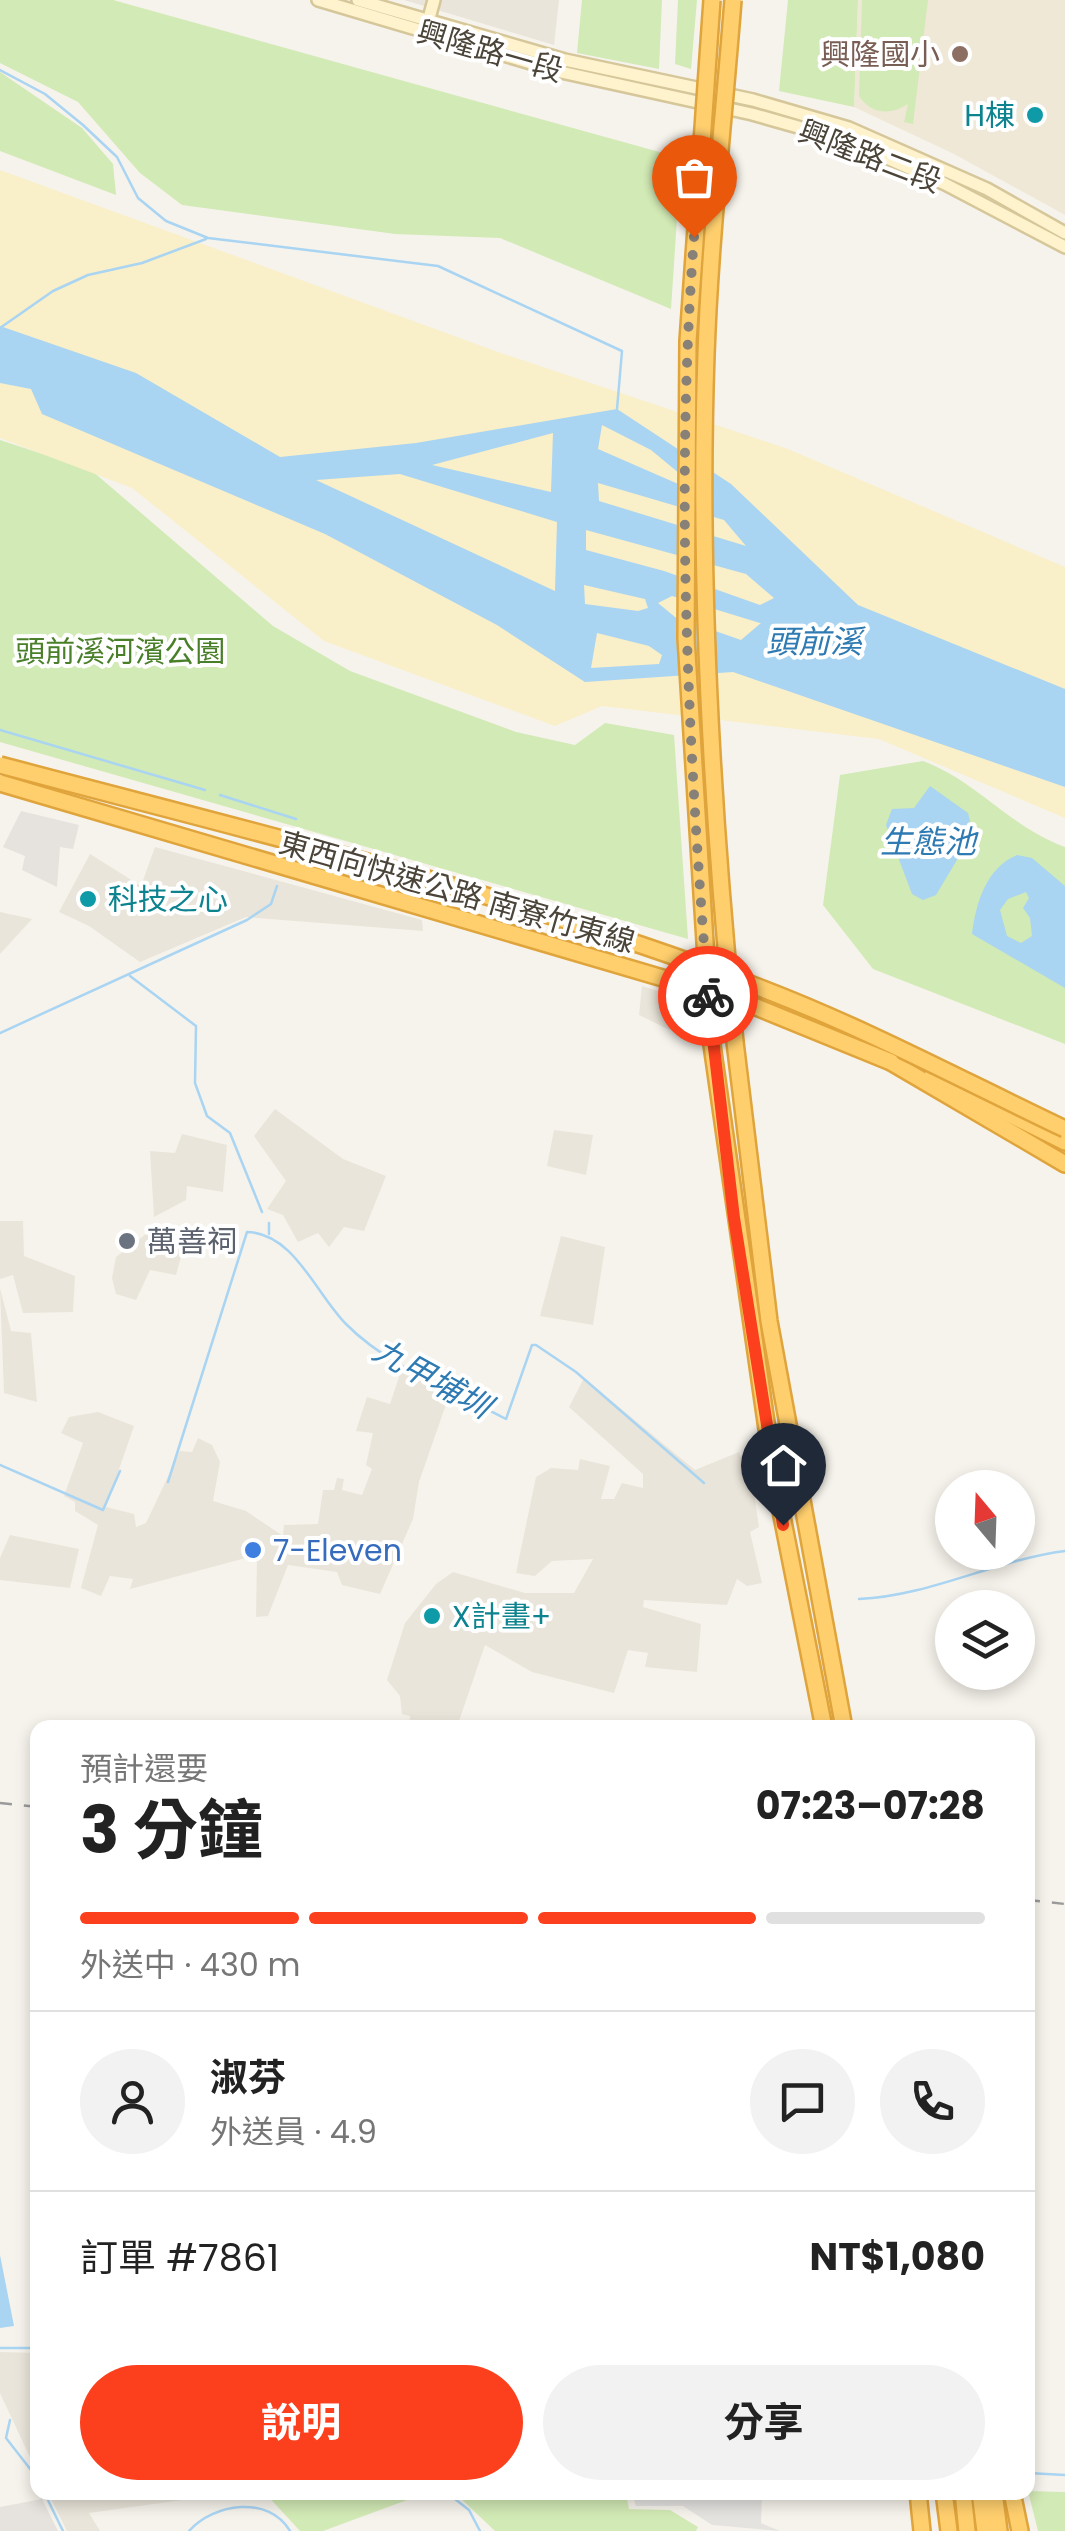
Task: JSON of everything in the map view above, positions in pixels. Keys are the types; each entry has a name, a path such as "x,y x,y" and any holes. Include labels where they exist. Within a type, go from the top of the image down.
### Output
{"highway":[{"path":"712,0 688,341 686,638 711,1038 773,1471 822,1720"},
{"path":"733,0 706,393 707,642 722,908 770,1321 843,1720"},
{"name":"東西向快速公路 南寮竹東線","path":"0,765 424,878 649,948 872,1034 1065,1129"},
{"name":"東西向快速公路 南寮竹東線","path":"0,783 744,1002 956,1086 1065,1142"},
{"path":"891,1062 1065,1164"},
{"path":"919,2500 922,2531"},
{"path":"945,2500 949,2531"},
{"path":"964,2500 967,2531"},
{"path":"981,2500 986,2531"},
{"path":"995,2500 999,2531"},
{"path":"1014,2500 1020,2531"}],"street":[{"name":"興隆路一段","path":"318,0 411,22 561,72 664,89"},
{"name":"興隆路一段","path":"358,0 411,22"},
{"path":"411,22 417,0"},
{"path":"427,27 434,0"},
{"name":"興隆路二段","path":"664,89 753,100 848,128 987,189 1065,233"},
{"name":"興隆路二段","path":"664,89 851,142 944,184 1065,248"}],"shaded area":[{"path":"404,0 559,0 554,45"},
{"name":"興隆國小","path":"858,0 1065,0 1065,215 954,154 854,107"},
{"path":"21,811 79,825 73,849 60,847 57,887 22,870 25,856 3,847"},
{"path":"155,847 422,920 423,931 246,917 140,962 89,926 59,912 90,854 141,886"},
{"path":"0,912 32,919 0,954"},
{"path":"642,986 690,1001 686,1038 639,1015"},
{"path":"275,1109 343,1159 386,1176 364,1231 344,1227 329,1247 318,1233 298,1242 283,1215 267,1209 286,1181 254,1136"},
{"path":"554,1130 593,1135 586,1175 547,1166"},
{"path":"182,1134 227,1145 223,1192 187,1186 186,1200 154,1217 150,1151 175,1153"},
{"path":"0,1221 23,1221 24,1256 75,1276 73,1312 23,1313 13,1275 0,1279"},
{"path":"189,1228 176,1275 150,1270 136,1300 116,1294 112,1278 116,1257 150,1231"},
{"path":"561,1236 605,1247 593,1325 540,1316"},
{"path":"0,1288 11,1331 31,1333 37,1402 4,1393"},
{"path":"402,1368 450,1393 419,1482 413,1519 380,1594 342,1585 337,1572 288,1565 268,1616 256,1617 257,1555 130,1589 133,1579 110,1576 101,1596 81,1588 98,1525 75,1511 75,1502 64,1496 83,1443 61,1433 69,1417 98,1412 134,1426 106,1507 134,1514 136,1527 146,1523 180,1451 192,1452 198,1438 212,1445 220,1462 213,1501 246,1511 283,1536 284,1525 318,1524 323,1490 334,1490 337,1478 344,1479 342,1490 362,1495 372,1469 366,1465 373,1433 356,1431 367,1397 390,1404"},
{"path":"584,1378 695,1470 739,1452 754,1493 759,1527 750,1532 762,1583 747,1586 737,1579 727,1605 644,1600 643,1607 701,1624 697,1672 645,1667 648,1653 628,1650 614,1693 532,1672 485,1645 459,1720 410,1720 410,1716 402,1714 400,1696 387,1680 405,1623 436,1584 453,1572 525,1593 574,1593 593,1559 552,1561 535,1576 516,1573 536,1477 551,1468 578,1470 580,1459 610,1466 601,1499 614,1499 622,1483 643,1488 643,1474 569,1407"},
{"path":"10,1535 79,1549 70,1588 0,1580 0,1558"},
{"path":"0,2352 30,2353 30,2457 0,2393"},
{"path":"42,2500 58,2531 0,2531 0,2507"},
{"path":"52,2500 183,2500 89,2513 100,2531 67,2531"},
{"path":"634,2500 762,2500 761,2523 780,2531 712,2525 683,2506 636,2506"}],"green space":[{"path":"0,0 113,0 681,158 671,309 500,238 395,234 182,205 140,173 78,102 0,63"},
{"path":"582,0 662,0 659,69 577,53"},
{"path":"678,0 697,0 691,69 675,64"},
{"path":"788,0 858,0 854,107 779,91"},
{"path":"862,0 928,0 913,124 904,122 908,104 881,111 869,107 859,96"},
{"path":"0,72 82,128 113,164 116,195 0,151"},
{"name":"頭前溪河濱公園","path":"0,440 91,470 273,626 350,671 516,732 575,745 605,723 674,735 688,939 0,742"},
{"path":"923,761 1065,847 1065,1044 873,969 823,905 840,775"},
{"path":"1035,2491 1065,2492 1065,2531 1038,2531 1030,2500 1035,2500"},
{"path":"271,2500 407,2500 323,2531 300,2531"},
{"path":"462,2500 627,2500 629,2509 670,2510 698,2527 696,2531 495,2531"}],"sand":[{"path":"0,170 498,352 788,449 1065,567 1065,818 879,739 602,706 555,726 324,641 132,488 0,438"}],"water":[{"name":"頭前溪","path":"0,326 136,373 280,457 416,443 617,409 731,484 858,605 1065,689 1065,787 733,672 585,682 497,625 325,534 42,414 31,389 0,383","holes":["602,425 651,450 708,497 598,449","553,433 551,492 432,465","400,474 557,522 555,591 316,480","598,483 724,520 746,546 599,501","586,530 746,574 774,598 760,605 664,571 586,550","584,585 645,599 648,608 638,611 585,604","672,596 761,623 741,640 675,617 658,603","597,633 649,646 662,655 659,664 591,668"]},
{"name":"生態池","path":"930,786 968,813 973,833 936,895 923,900 912,894 886,825 892,809 914,808"},
{"path":"1017,855 1032,858 1065,886 1065,988 972,934 984,888 1006,861","holes":["1026,892 1029,898 1023,908 1030,918 1032,936 1021,943 1007,936 1000,910 1008,899"]},
{"path":"0,2255 14,2326 0,2328"}],"waterway":[{"path":"0,70 45,94 83,125 117,157 138,198 166,221 208,238 438,266 622,351 617,409"},
{"path":"0,328 53,291 88,275 142,263 206,239"},
{"path":"0,730 205,790"},
{"path":"220,795 296,819"},
{"path":"0,1033 247,920 271,904 277,886"},
{"path":"130,976 196,1026 195,1083 207,1116 230,1133 262,1212"},
{"path":"269,1223 269,1234"},
{"name":"九甲埔圳","path":"168,1482 247,1232 278,1243 303,1267 346,1324 381,1353 422,1377 506,1419 532,1345 536,1345 576,1372 704,1483"},
{"path":"0,1465 103,1510 120,1471"},
{"name":"九甲埔圳","path":"859,1599 911,1592 1065,1551"},
{"path":"0,2348 30,2348"},
{"path":"10,2420 6,2438 30,2469"},
{"path":"1035,2473 1065,2475"},
{"path":"48,2500 63,2531"},
{"path":"456,2500 469,2510 480,2531"},
{"path":"189,2531 212,2514 241,2507 269,2512 290,2531"}],"railway":[{"path":"0,1803 30,1806"},
{"path":"1035,1901 1065,1904"}],"way so far":[{"path":"694,237 688,341 686,638 708,996"}],"place":[{"name":"興隆國小","path":"960,54"},
{"name":"H棟","path":"1035,115"},
{"name":"科技之心","path":"88,899"},
{"name":"萬善祠","path":"127,1241"},
{"name":"7-Eleven","path":"253,1550"},
{"name":"X計畫+","path":"432,1616"}],"route":[{"path":"708,996 734,1218 783,1525"}]}
